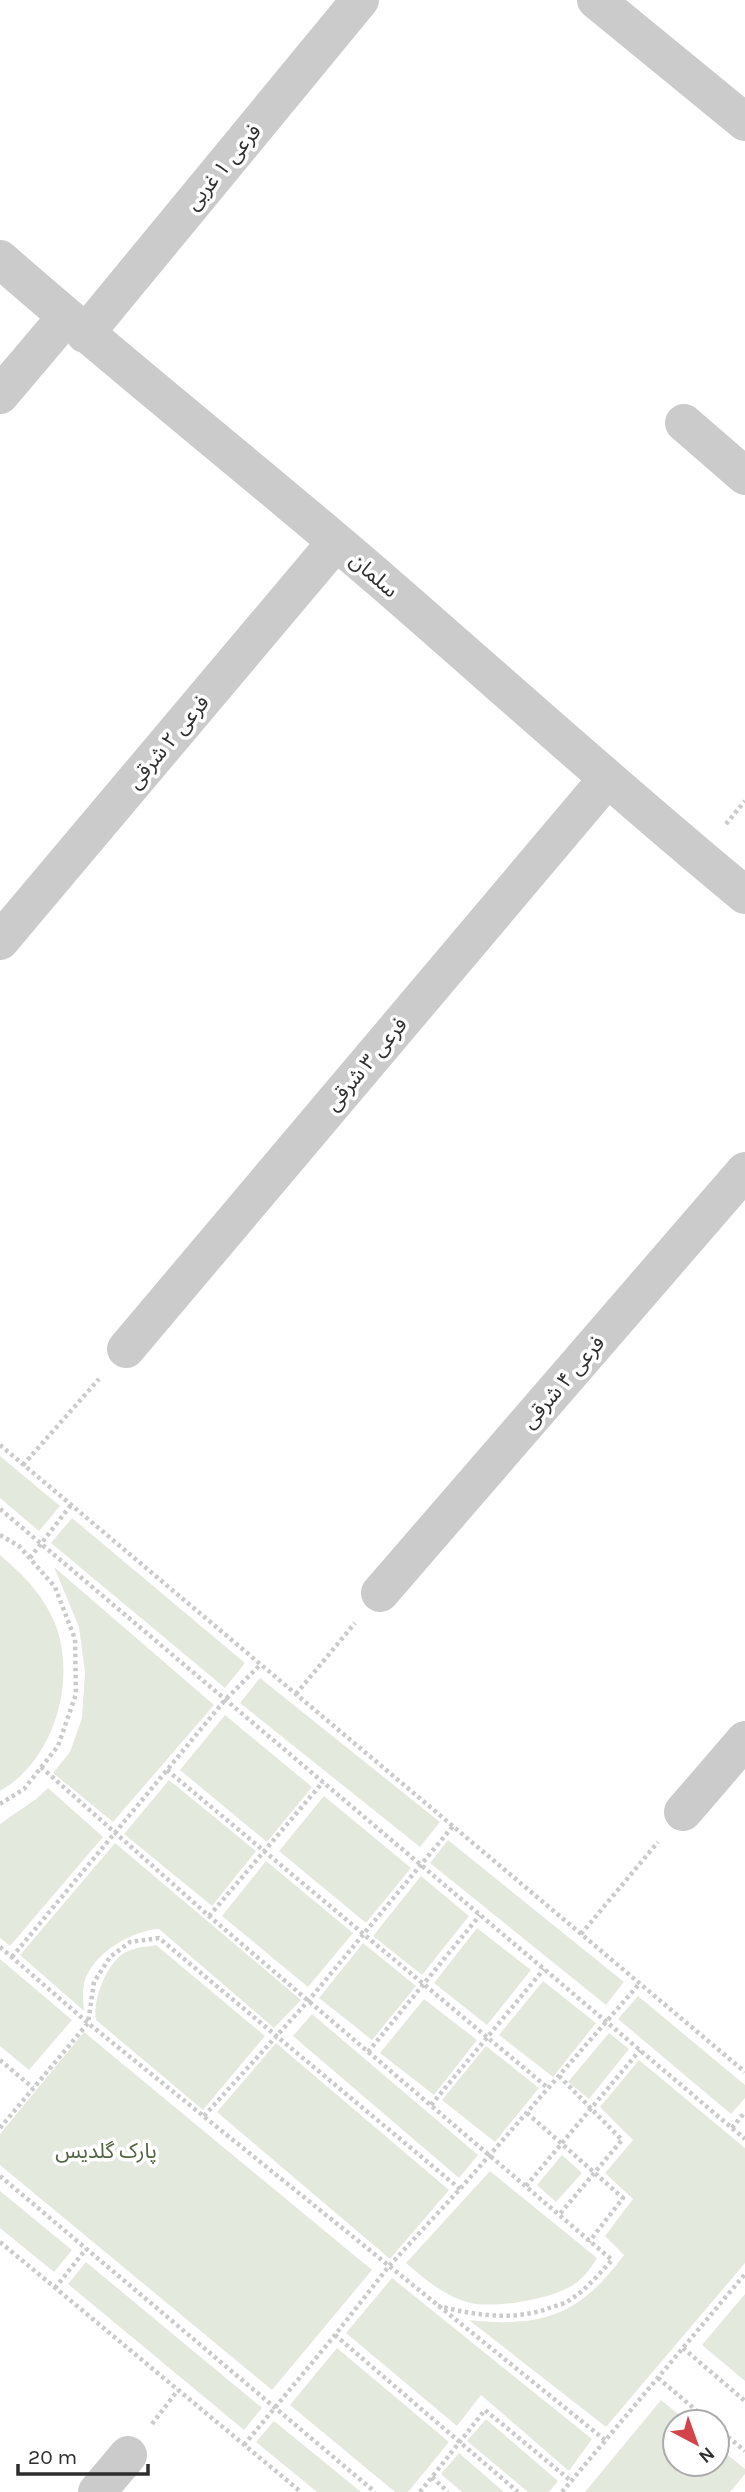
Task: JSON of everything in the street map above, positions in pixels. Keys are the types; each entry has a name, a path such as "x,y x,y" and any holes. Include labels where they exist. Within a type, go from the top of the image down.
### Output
{"street":[{"name":"فرعی ۱ غربی","path":"0,395 76,326 360,0"},
{"path":"621,8 745,122"},
{"name":"سلمان","path":"0,260 336,542 607,779 745,895"},
{"path":"684,423 745,476"},
{"name":"فرعی ۲ شرقی","path":"0,941 336,542"},
{"name":"فرعی ۳ شرقی","path":"126,1349 607,779"},
{"name":"فرعی ۴ شرقی","path":"380,1593 745,1171"},
{"path":"683,1812 745,1740"},
{"path":"97,2492 128,2455"}],"path":[{"path":"23,1465 126,1349"},
{"path":"0,1445 745,2072"},
{"path":"30,1558 71,1505"},
{"path":"0,1509 745,2139"},
{"path":"0,1535 19,1546 55,1587 75,1639 76,1694 58,1746 24,1788 0,1804"},
{"path":"296,1695 380,1593"},
{"path":"12,1957 225,1700 260,1665"},
{"path":"41,1767 209,1916 612,2260 567,2302 532,2314 472,2315 438,2306"},
{"path":"167,1770 548,2088"},
{"path":"209,1916 323,1782"},
{"path":"581,1934 683,1812"},
{"path":"204,2116 309,2000 453,1826"},
{"path":"368,2052 480,1915"},
{"path":"0,2128 88,2023 94,1983 110,1957 130,1942 159,1938 460,2189"},
{"path":"0,1947 88,2023 605,2440"},
{"path":"431,2105 544,1969"},
{"path":"244,2445 389,2266 640,1983"},
{"path":"526,2186 640,2050"},
{"path":"0,2060 33,2088"},
{"path":"559,2076 622,2140 559,2215"},
{"path":"732,2128 745,2112"},
{"path":"527,2113 623,2198 589,2242"},
{"path":"0,2176 376,2492"},
{"path":"0,2242 301,2492"},
{"path":"55,2288 86,2249"},
{"path":"562,2492 745,2274"},
{"path":"335,2335 518,2492"},
{"path":"682,2348 745,2401"},
{"path":"658,2378 693,2408"},
{"path":"420,2492 485,2410 571,2481"},
{"path":"731,2440 745,2451"},
{"path":"432,2477 448,2492"}],"green space":[{"path":"0,1456 60,1506 39,1531 0,1498"},
{"path":"72,1518 245,1663 225,1688 51,1543"},
{"path":"0,1555 31,1585 49,1611 61,1643 63,1667 57,1716 48,1739 19,1777 0,1791"},
{"path":"54,1567 214,1705 113,1822 53,1773 70,1752 82,1718 85,1673 79,1627"},
{"path":"260,1678 440,1822 420,1847 240,1703"},
{"path":"225,1715 312,1787 267,1842 180,1770"},
{"path":"169,1780 256,1851 212,1906 124,1834"},
{"path":"48,1788 103,1837 10,1946 0,1938 0,1824"},
{"path":"324,1796 411,1868 366,1923 279,1851"},
{"path":"448,1840 624,1982 606,2005 430,1863"},
{"path":"115,1843 301,2000 274,2028 159,1929 127,1938 99,1959 86,1977 84,2011 20,1955"},
{"path":"266,1861 353,1933 308,1987 222,1916"},
{"path":"421,1876 469,1916 422,1975 373,1936"},
{"path":"477,1928 531,1970 487,2025 434,1983"},
{"path":"363,1943 416,1986 372,2040 319,1998"},
{"name":"پارک گلدیس","path":"156,1945 265,2036 203,2110 96,2020 99,1991 114,1962 131,1950"},
{"path":"0,1959 72,2020 29,2070 0,2046"},
{"path":"543,1981 596,2023 553,2077 499,2035"},
{"path":"638,1996 745,2085 745,2098 731,2114 618,2019"},
{"path":"424,1999 477,2040 434,2095 380,2053"},
{"path":"312,2014 478,2155 459,2178 293,2036"},
{"name":"پارک گلدیس","path":"84,2032 372,2270 272,2390 0,2165 0,2134"},
{"path":"609,2033 629,2049 589,2099 568,2082"},
{"path":"276,2043 449,2190 390,2259 217,2112"},
{"path":"486,2046 539,2088 495,2142 442,2100"},
{"path":"639,2060 745,2148 745,2263 606,2427 469,2320 518,2322 557,2313 591,2292 624,2255 605,2236 633,2199 605,2173 633,2140 600,2107"},
{"path":"562,2155 582,2173 556,2202 537,2185"},
{"path":"490,2171 597,2258 588,2272 576,2283 567,2289 528,2301 476,2304 447,2294 406,2263"},
{"name":"پارک گلدیس","path":"0,2191 72,2250 54,2272 0,2228"},
{"path":"86,2262 262,2408 244,2430 68,2284"},
{"path":"392,2278 592,2439 569,2471 481,2395 457,2426 346,2333"},
{"path":"745,2294 745,2381 702,2345"},
{"path":"337,2348 449,2442 408,2492 395,2492 290,2405"},
{"path":"661,2400 671,2408 661,2408 661,2478 731,2478 731,2458 745,2469 745,2474 730,2492 585,2492"},
{"path":"486,2419 558,2481 549,2492 528,2492 467,2441"},
{"path":"274,2421 361,2492 317,2492 256,2442"},
{"path":"459,2453 504,2492 462,2492 441,2474"}]}
